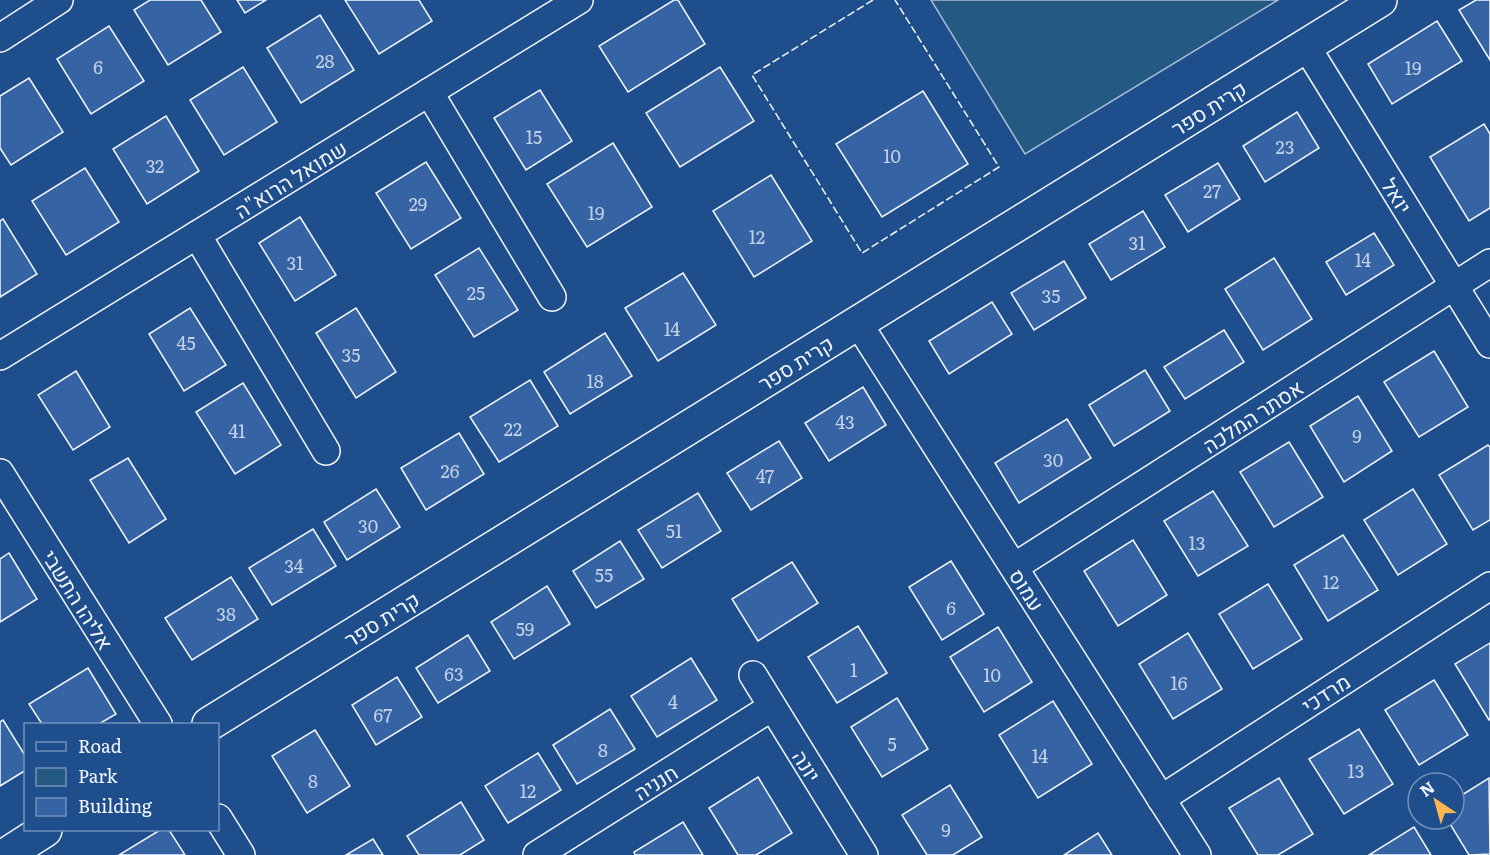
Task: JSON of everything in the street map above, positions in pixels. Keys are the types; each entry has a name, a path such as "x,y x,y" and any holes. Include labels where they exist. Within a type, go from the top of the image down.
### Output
{"street":[{"path":"0,38 58,0"},
{"name":"שמואל הרוא\"ה","path":"0,356 579,0"},
{"name":"קרית ספר","path":"211,723 1380,0"},
{"name":"יואל","path":"1306,46 1490,344"},
{"path":"429,92 552,297"},
{"path":"197,235 326,451"},
{"name":"אסתר המלכה","path":"1014,567 1490,263"},
{"name":"עמוס","path":"858,323 1197,855"},
{"name":"אליהו התשבי","path":"4,490 157,723"},
{"name":"מרדכי","path":"1161,799 1490,586"},
{"name":"יונה","path":"753,675 864,855"},
{"name":"חנניה","path":"537,855 772,707"},
{"path":"219,820 241,855"},
{"path":"6,855 43,831"}],"green space":[{"path":"931,0 1278,0 1025,154"}],"building":[{"path":"150,0 201,0 221,32 168,65 134,10"},
{"path":"237,0 266,0 245,13"},
{"path":"345,0 419,0 432,21 379,54"},
{"path":"674,0 678,0 705,44 628,92 599,46"},
{"path":"1476,0 1490,0 1490,60 1459,10"},
{"path":"320,15 354,70 301,103 267,48"},
{"path":"1437,21 1462,61 1392,104 1368,64"},
{"path":"109,26 144,81 91,114 57,59"},
{"path":"243,67 277,122 224,155 190,100"},
{"path":"720,67 754,121 680,167 646,113"},
{"path":"29,78 63,132 11,165 0,148 0,96"},
{"path":"540,90 572,141 526,170 494,118"},
{"path":"923,91 968,164 882,217 836,144"},
{"path":"1297,112 1319,148 1265,182 1243,146"},
{"path":"166,116 199,171 147,204 113,149"},
{"path":"1484,124 1490,134 1490,208 1469,221 1430,157"},
{"path":"613,143 652,207 587,247 547,184"},
{"path":"426,162 461,218 411,249 376,193"},
{"path":"1218,163 1240,199 1188,232 1165,195"},
{"path":"85,168 119,222 66,255 32,201"},
{"path":"771,175 812,241 754,277 713,211"},
{"path":"1143,211 1165,247 1111,280 1089,244"},
{"path":"300,217 336,275 295,301 259,243"},
{"path":"3,219 37,274 0,297 0,221"},
{"path":"1374,233 1394,265 1346,295 1326,262"},
{"path":"479,248 518,310 474,337 435,275"},
{"path":"1274,258 1312,319 1263,350 1225,289"},
{"path":"1064,261 1086,298 1034,330 1011,293"},
{"path":"683,273 716,325 658,361 625,308"},
{"path":"992,302 1012,334 949,374 929,341"},
{"path":"190,308 226,365 184,391 149,334"},
{"path":"356,308 396,372 356,398 316,333"},
{"path":"1224,330 1244,362 1185,399 1164,367"},
{"path":"605,333 632,376 570,414 544,372"},
{"path":"1434,351 1468,407 1419,437 1384,382"},
{"path":"1145,370 1170,411 1114,446 1089,405"},
{"path":"76,371 110,427 73,450 38,395"},
{"path":"530,380 558,426 499,462 470,417"},
{"path":"243,383 281,445 235,474 196,412"},
{"path":"863,387 886,425 829,461 805,423"},
{"path":"1358,396 1392,451 1344,482 1310,426"},
{"path":"1067,419 1091,458 1019,503 995,463"},
{"path":"459,433 484,474 426,510 401,468"},
{"path":"779,441 802,478 751,510 727,473"},
{"path":"1289,442 1323,497 1274,527 1240,472"},
{"path":"1488,445 1490,447 1490,520 1473,530 1439,475"},
{"path":"128,458 166,519 129,543 90,480"},
{"path":"376,489 400,527 347,560 324,522"},
{"path":"1413,489 1447,544 1398,575 1364,520"},
{"path":"1213,491 1248,546 1198,576 1164,521"},
{"path":"698,493 721,531 662,568 638,530"},
{"path":"313,529 336,566 272,605 249,568"},
{"path":"1343,535 1378,590 1328,621 1294,565"},
{"path":"1133,540 1167,595 1118,626 1084,571"},
{"path":"620,541 644,579 596,608 573,571"},
{"path":"9,553 37,599 0,622 0,559"},
{"path":"951,561 984,614 942,640 909,587"},
{"path":"792,562 818,603 758,641 732,599"},
{"path":"231,577 258,619 192,660 165,618"},
{"path":"1268,584 1302,639 1253,669 1219,614"},
{"path":"547,586 570,624 514,659 491,622"},
{"path":"858,626 887,673 837,703 808,657"},
{"path":"998,627 1032,682 984,712 950,657"},
{"path":"1188,633 1222,689 1173,719 1139,664"},
{"path":"468,635 490,671 438,703 416,668"},
{"path":"1490,643 1490,719 1489,720 1455,664"},
{"path":"691,658 717,700 657,737 631,696"},
{"path":"88,668 116,714 101,723 41,723 29,704"},
{"path":"397,677 422,717 376,745 352,705"},
{"path":"1434,680 1468,735 1419,765 1385,710"},
{"path":"897,698 928,749 882,777 851,727"},
{"path":"1053,701 1092,764 1038,798 999,735"},
{"path":"610,709 635,749 577,784 553,745"},
{"path":"3,720 24,754 24,771 0,786 0,722"},
{"path":"1359,729 1393,784 1344,814 1309,759"},
{"path":"315,730 350,786 307,813 272,756"},
{"path":"538,753 561,790 508,823 485,786"},
{"path":"758,777 792,833 756,855 738,855 709,808"},
{"path":"1279,778 1313,834 1278,855 1258,855 1229,808"},
{"path":"1489,778 1490,854 1469,855 1454,831 1466,831 1466,792"},
{"path":"950,785 982,837 953,855 927,855 902,815"},
{"path":"461,802 484,840 460,855 419,855 407,836"},
{"path":"683,822 703,855 635,855 634,852"},
{"path":"158,831 170,831 185,855 119,855"},
{"path":"1408,831 1416,831 1431,855 1369,855"},
{"path":"1098,833 1112,855 1064,855"},
{"path":"373,839 383,855 346,855"}],"fence":[{"path":"873,0 752,75 862,253 999,167 895,0"}]}
